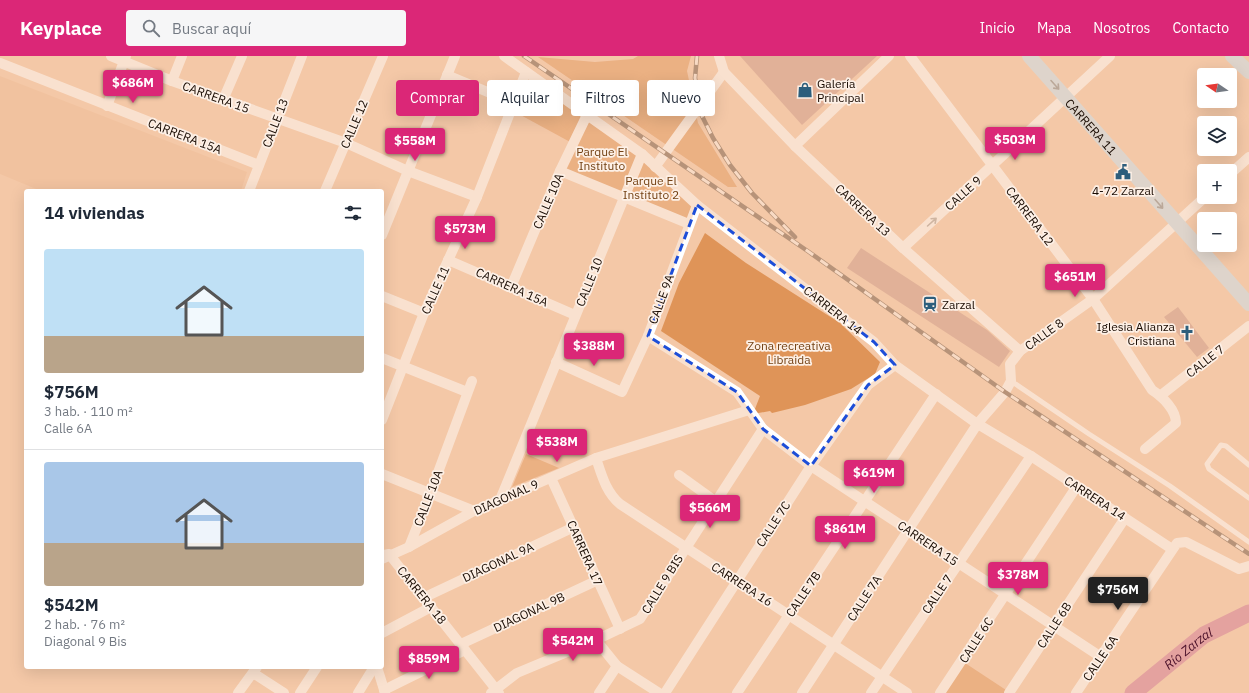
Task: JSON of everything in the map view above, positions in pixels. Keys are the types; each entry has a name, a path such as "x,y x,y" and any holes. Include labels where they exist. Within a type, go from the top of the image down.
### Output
{"street":[{"name":"CARRERA 15","path":"111,56 125,58 172,81 346,143"},
{"path":"172,81 182,56"},
{"path":"223,100 242,56"},
{"name":"CALLE 13","path":"250,189 302,56"},
{"name":"CALLE 12","path":"326,189 383,56"},
{"path":"384,230 455,56"},
{"name":"CARRERA 14","path":"504,56 571,104"},
{"name":"CARRERA 13","path":"719,56 724,72 795,146 903,248 1020,351"},
{"path":"795,146 889,56"},
{"name":"CARRERA 12","path":"910,56 1093,299 1152,390 1160,396 1176,416 1176,424 1145,449"},
{"name":"CARRERA 11","path":"1029,56 1249,304"},
{"name":"CALLE 9","path":"903,248 1110,56"},
{"path":"1232,56 1249,72"},
{"path":"107,106 125,58"},
{"name":"CARRERA 15A","path":"0,63 259,165"},
{"name":"CALLE 11","path":"523,80 526,72"},
{"path":"655,166 724,72"},
{"path":"447,75 487,91"},
{"name":"CALLE 11","path":"384,414 424,313 477,197 509,116"},
{"name":"CALLE 10A","path":"511,287 560,171 587,116"},
{"name":"CARRERA 14","path":"588,116 642,154 697,205 874,342 894,365 978,423 1125,518 1174,546 1186,542 1239,569 1248,567"},
{"path":"346,143 408,171 477,197"},
{"name":"CALLE 10","path":"500,500 642,154"},
{"path":"1237,167 1249,156"},
{"path":"560,171 689,224"},
{"name":"CALLE 8","path":"1011,381 1010,364 1020,351 1093,299 1197,204"},
{"name":"CALLE 9A","path":"556,362 622,392 648,336 697,205"},
{"name":"CARRERA 15A","path":"448,260 575,315"},
{"path":"384,297 424,313"},
{"name":"CALLE 7","path":"1160,396 1249,326"},
{"name":"CARRERA 15","path":"648,336 737,392 763,429 811,466 909,529 1101,657"},
{"path":"384,359 467,392"},
{"name":"CALLE 7C","path":"665,693 811,466 868,385 894,365"},
{"name":"CALLE 10A","path":"409,547 472,381"},
{"path":"978,423 1005,392 1011,381"},
{"name":"CALLE 7B","path":"737,693 936,394"},
{"name":"DIAGONAL 9","path":"384,556 409,547 474,511 596,458 749,410"},
{"name":"CALLE 7A","path":"802,693 978,423"},
{"name":"CALLE 9 BIS","path":"620,629 640,619 685,547 763,429"},
{"name":"CALLE 7","path":"871,693 1031,456"},
{"name":"CARRERA 16","path":"596,458 611,496 833,646 908,693"},
{"path":"384,475 474,511"},
{"path":"679,475 716,501"},
{"name":"CARRERA 17","path":"551,478 620,629"},
{"name":"CALLE 6C","path":"940,693 1077,486"},
{"name":"CALLE 6B","path":"1009,693 1125,518"},
{"name":"DIAGONAL 9A","path":"423,598 574,527"},
{"name":"CALLE 6A","path":"1076,693 1174,546"},
{"name":"CARRERA 18","path":"384,556 431,607 463,647 495,692"},
{"name":"DIAGONAL 9B","path":"385,691 463,647 598,580"},
{"path":"384,632 431,607"},
{"path":"495,692 517,673 620,629"},
{"path":"596,640 617,666 659,693"},
{"path":"599,693 617,666"},
{"path":"300,693 316,669"},
{"path":"358,693 373,669"},
{"path":"378,669 385,691"},
{"path":"238,693 255,670 284,693"}],"lane":[{"path":"1011,381 1089,434 1170,486 1249,542"},
{"path":"1249,465 1226,446 1221,445 1207,464 1209,469 1249,498"}],"highlighted area":[{"path":"697,205 874,342 895,365 868,385 811,466 763,429 737,392 648,336"}],"shaded area":[{"path":"0,76 247,172 242,189 36,189 0,174"}],"green space":[{"path":"638,56 691,56 687,71 689,80 647,80 647,116 697,116 698,123 737,187 728,187 624,116 639,116 639,80 572,80 538,57 595,62 633,59"},
{"path":"563,100 571,105 571,116 588,116 591,118 697,205 689,224 562,171 572,143 522,116 563,116"},
{"name":"Zona recreativa Libraida","path":"705,233 746,263 840,323 880,362 875,374 851,389 805,405 772,413 770,411 753,414 760,396 661,331 679,283"},
{"path":"526,454 559,468 512,487"},
{"path":"962,661 1006,690 1004,693 940,693"}],"building":[{"name":"Galería Principal","path":"740,56 877,56 802,125"},
{"path":"861,248 987,330 1010,351 999,367 847,268"},
{"name":"Iglesia Alianza Cristiana","path":"1178,307 1209,348 1197,357 1164,317"}],"waterway":[{"name":"Río Zarzal","path":"1133,693 1204,635 1249,613"}],"railway":[{"path":"524,56 809,252 1005,392 1249,554"},
{"path":"697,56 695,78 699,101 698,108 713,138 730,165 752,193 795,237"}],"place":[{"name":"Galería Principal","path":"805,90"},
{"name":"4-72 Zarzal","path":"1123,172"},
{"name":"Zarzal","path":"930,304"},
{"name":"Iglesia Alianza Cristiana","path":"1187,333"}],"park label":[{"name":"Parque El Instituto","path":"602,158"},
{"name":"Parque El Instituto 2","path":"651,187"}]}
